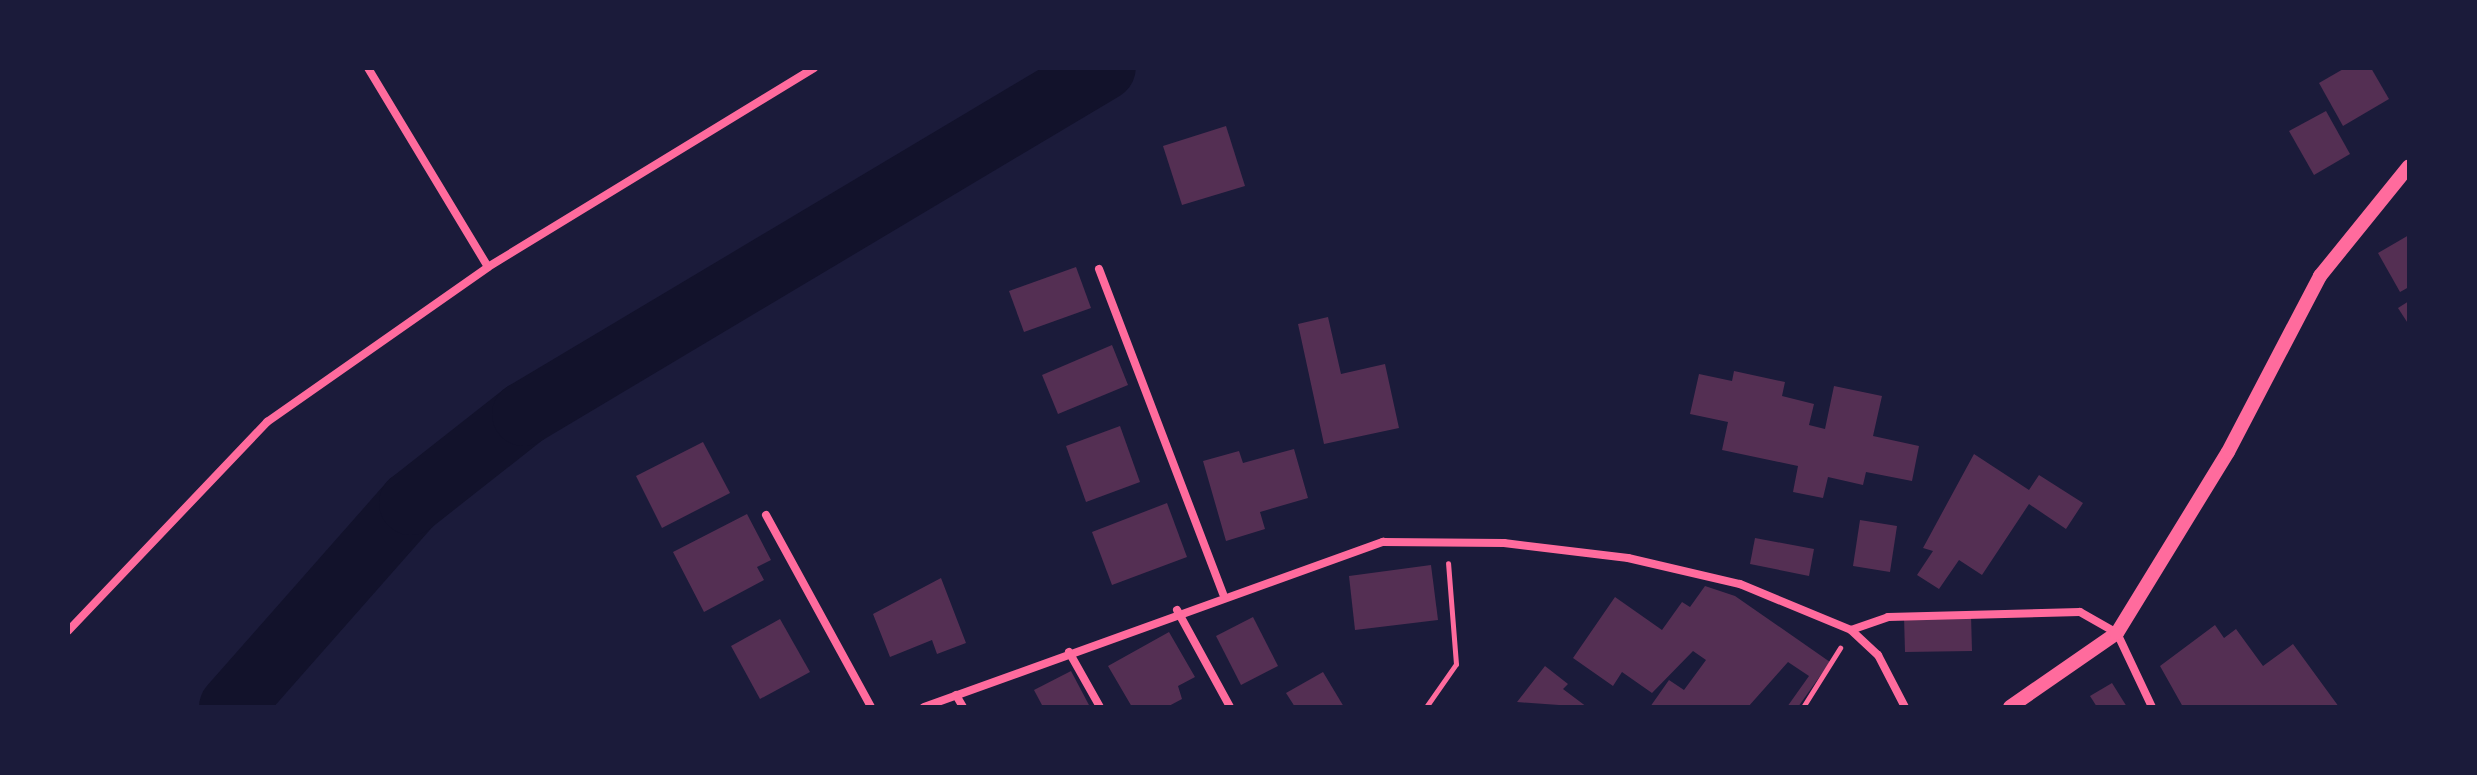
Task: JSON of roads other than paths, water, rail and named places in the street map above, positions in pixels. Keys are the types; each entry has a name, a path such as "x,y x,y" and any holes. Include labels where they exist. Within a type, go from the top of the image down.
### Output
{"street":[{"path":"368,68 488,267"},
{"path":"68,631 267,422 488,267 814,68"},
{"path":"2010,707 2117,633 2228,452 2320,276 2409,166"},
{"path":"1099,269 1223,594"},
{"path":"766,515 871,707"},
{"path":"924,707 1177,610 1383,542 1447,542 1628,558 1740,584 1851,630 1878,655 1905,707"},
{"path":"1177,610 1230,707"},
{"path":"1851,630 1888,617 2080,612 2117,633 2152,707"},
{"path":"1069,652 1100,707"},
{"path":"956,695 963,707"}],"waterway":[{"path":"231,707 411,503 524,414 1104,68"}]}
